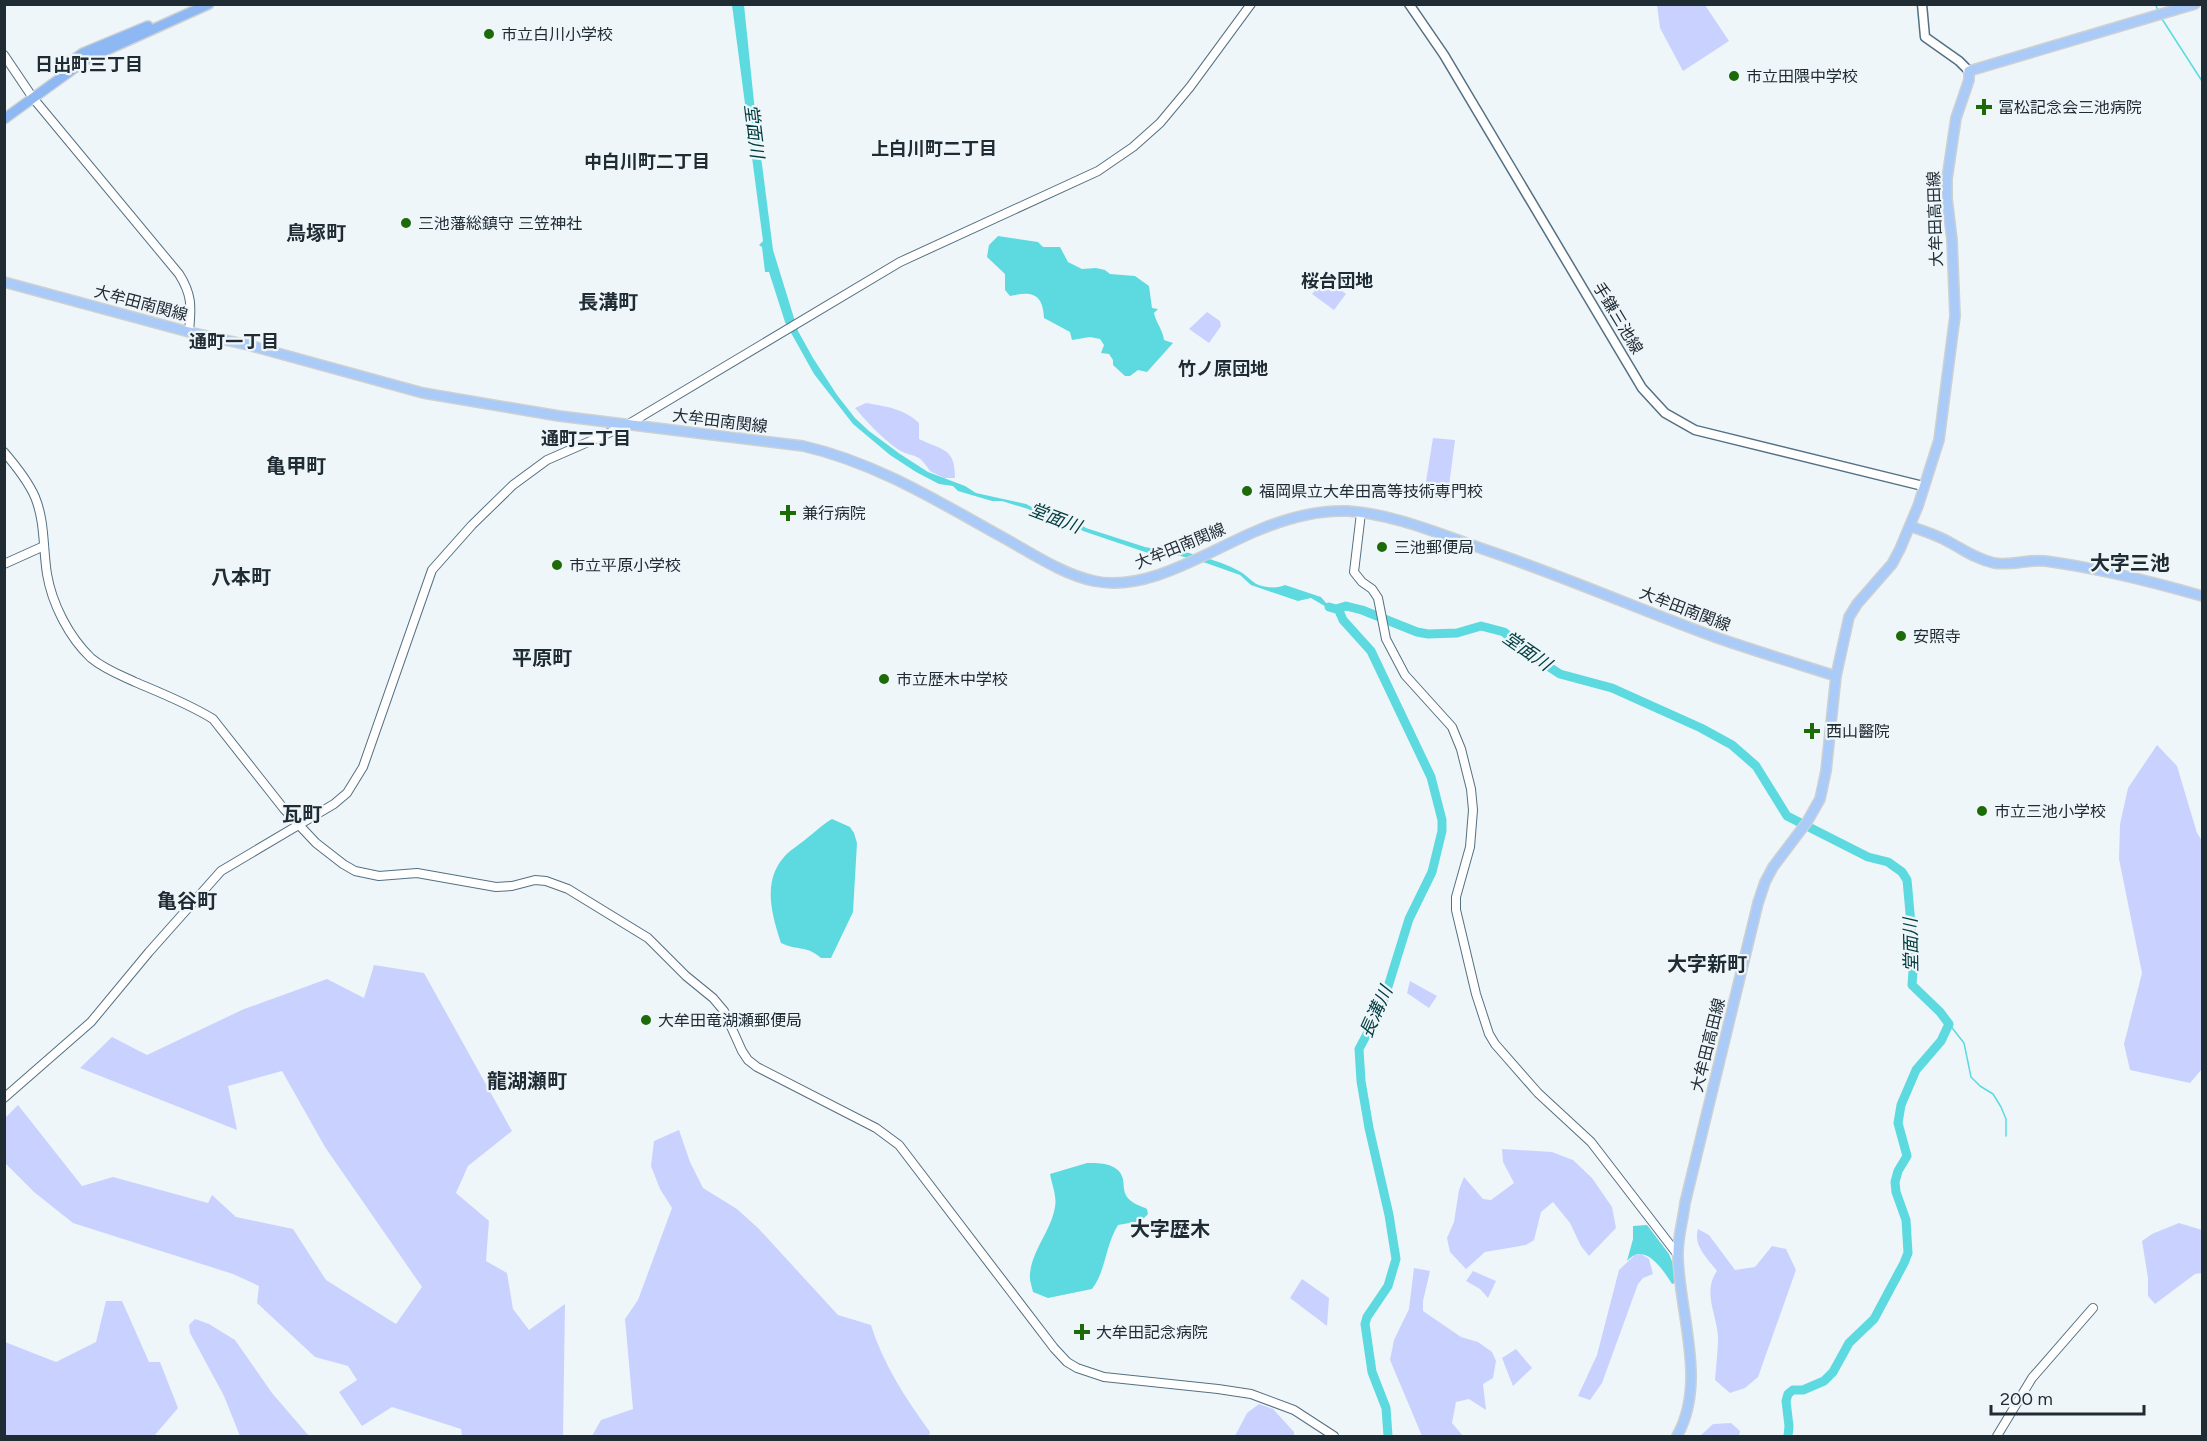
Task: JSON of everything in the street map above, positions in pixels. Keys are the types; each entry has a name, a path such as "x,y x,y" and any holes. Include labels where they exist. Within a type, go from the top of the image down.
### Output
{"highway":[{"path":"4,119 83,53 209,4"},
{"path":"4,111 31,96"}],"main road":[{"name":"手鎌三池線","path":"1410,4 1443,55 1613,341 1654,403 1665,413 1695,430 1923,486"},
{"path":"1922,4 1925,37 1969,71 2195,4"},
{"name":"大牟田高田線","path":"1910,526 1939,440 1954,324 1952,240 1947,179 1956,118 1969,80 1969,71"},
{"name":"大牟田南関線","path":"4,282 423,393 478,404 627,425 803,446 854,460 889,476 1072,574 1094,581 1120,583 1149,578 1261,528 1296,517 1323,512 1361,513 1390,518 1518,561 1714,637 1836,676"},
{"path":"1836,676 1849,617 1857,604 1892,564 1910,526 1936,535 1974,557 1995,563 2046,561 2119,573 2202,596"},
{"name":"大牟田高田線","path":"1677,1437 1689,1408 1691,1384 1678,1255 1685,1203 1761,894 1773,867 1804,826 1820,800 1836,676"}],"street":[{"path":"4,1098 85,1028 221,871 342,798 358,777 429,578 440,559 491,505 532,469 576,445 588,443 627,425 900,262 1083,179 1118,158 1150,132 1174,108 1251,4"},
{"path":"4,55 31,96 180,274 187,287 192,306 189,332"},
{"path":"4,452 24,477 36,499 47,574 55,602 64,622 81,646 92,658 111,671 197,709 213,719 299,825 316,843 343,864 365,875 417,873 496,887 512,886 535,880 546,881 568,889 648,938 686,976 713,998 724,1011 742,1051 757,1067 876,1128 900,1146 1000,1279 1067,1362 1104,1377 1251,1394 1294,1410 1334,1437"},
{"path":"1361,513 1354,572 1356,577 1375,592 1386,639 1405,675 1452,727 1467,770 1472,798 1472,832 1468,860 1456,897 1456,910 1476,994 1489,1034 1538,1093 1596,1148 1678,1255"},
{"path":"4,564 44,546"},
{"path":"1997,1437 2032,1378 2093,1308"}],"shaded area":[{"path":"1657,5 1705,5 1729,41 1683,71 1660,28"},
{"path":"1325,278 1346,294 1334,310 1312,294"},
{"path":"1207,312 1220,321 1221,326 1209,343 1189,329"},
{"path":"866,403 894,409 907,414 919,423 919,439 941,449 950,456 953,461 955,478 944,478 930,471 918,457 902,452 890,443 855,408"},
{"path":"1433,438 1455,440 1447,501 1424,494"},
{"path":"2157,745 2177,766 2197,833 2202,841 2202,1069 2190,1083 2130,1070 2124,1044 2142,973 2119,859 2120,824 2128,788"},
{"path":"374,965 424,973 512,1131 468,1166 456,1193 489,1221 486,1261 507,1273 513,1309 529,1330 565,1304 563,1436 462,1436 461,1429 392,1407 362,1426 339,1392 357,1380 348,1366 315,1357 257,1303 259,1286 233,1274 73,1223 34,1192 5,1163 5,1118 18,1105 82,1186 113,1177 208,1203 212,1195 236,1217 293,1229 326,1280 396,1324 422,1287 325,1147 282,1071 228,1086 237,1130 80,1068 112,1037 147,1055 244,1009 327,979 364,998"},
{"path":"1410,981 1437,996 1429,1008 1407,993"},
{"path":"679,1130 690,1162 703,1188 737,1209 758,1228 838,1315 871,1325 889,1367 930,1432 929,1436 592,1436 601,1420 633,1409 625,1319 638,1300 672,1208 660,1189 651,1166 654,1141"},
{"path":"1502,1149 1552,1152 1573,1160 1592,1178 1612,1207 1616,1228 1589,1256 1581,1246 1570,1223 1553,1202 1541,1212 1534,1240 1526,1245 1485,1252 1466,1269 1450,1252 1447,1238 1454,1222 1459,1190 1464,1177 1483,1199 1491,1200 1514,1183 1503,1162"},
{"path":"2179,1223 2202,1230 2202,1273 2195,1274 2155,1304 2148,1296 2148,1278 2142,1241 2152,1234"},
{"path":"1698,1229 1709,1235 1735,1270 1755,1267 1772,1246 1786,1249 1796,1270 1758,1377 1745,1388 1730,1393 1715,1380 1718,1337 1710,1295 1717,1271 1699,1246"},
{"path":"1641,1254 1649,1259 1653,1274 1643,1278 1638,1284 1602,1383 1590,1400 1578,1396 1597,1355 1619,1270 1635,1255"},
{"path":"1414,1268 1430,1271 1423,1311 1461,1337 1478,1342 1492,1352 1496,1361 1493,1378 1483,1384 1486,1410 1469,1399 1456,1402 1452,1423 1463,1436 1422,1436 1390,1360 1394,1340 1409,1309"},
{"path":"1473,1271 1496,1281 1488,1298 1480,1289 1466,1281"},
{"path":"1302,1279 1329,1298 1327,1326 1290,1298"},
{"path":"106,1301 122,1301 149,1362 160,1362 178,1408 154,1436 5,1436 5,1342 56,1362 96,1342"},
{"path":"195,1319 209,1324 235,1340 272,1393 309,1436 240,1436 224,1396 190,1333 189,1325"},
{"path":"1516,1349 1532,1368 1513,1386 1502,1358"},
{"path":"1259,1404 1273,1409 1294,1432 1294,1436 1235,1436 1247,1413"},
{"path":"1731,1423 1740,1431 1739,1436 1700,1436 1713,1424"}],"water":[{"path":"732,5 744,5 773,250 798,331 837,395 855,418 900,454 928,472 965,486 976,493 1026,504 1049,516 1074,520 1086,528 1145,547 1156,549 1163,545 1211,559 1239,571 1262,586 1285,585 1321,597 1327,604 1340,607 1347,622 1344,625 1339,620 1340,615 1311,598 1298,601 1251,585 1240,575 1206,563 1166,552 1148,553 1083,531 1063,519 1047,519 1028,509 1002,501 992,501 958,491 953,486 939,484 890,455 853,424 814,374 785,322 769,272 765,272 762,247 759,245 763,241"},
{"path":"998,236 1038,242 1043,247 1060,247 1068,262 1082,269 1096,268 1110,274 1135,276 1149,286 1152,308 1158,309 1154,313 1164,340 1173,343 1147,372 1138,370 1130,376 1125,376 1113,365 1109,354 1101,353 1104,345 1100,339 1090,337 1072,340 1070,332 1044,318 1041,303 1034,296 1024,294 1010,296 1005,290 1005,274 987,257 989,245"},
{"path":"832,819 850,827 857,843 853,912 831,958 821,958 811,951 781,943 772,910 771,888 777,867 784,857"},
{"path":"1087,1163 1108,1165 1118,1170 1123,1179 1127,1197 1147,1209 1148,1214 1141,1221 1118,1225 1110,1241 1097,1282 1092,1289 1048,1298 1033,1292 1030,1276 1031,1265 1050,1224 1055,1207 1050,1174"},
{"path":"1647,1225 1669,1254 1680,1281 1672,1284 1652,1259 1641,1254 1627,1261 1633,1239 1633,1226"}],"waterway":[{"path":"2155,4 2158,10"},
{"path":"2162,19 2202,81"},
{"name":"堂面川","path":"1329,607 1336,609 1346,606 1362,610 1417,632 1428,634 1457,633 1481,626 1504,632 1529,654 1560,674 1612,688 1701,728 1732,745 1756,766 1787,816 1868,857 1888,862 1902,872 1907,880 1914,957 1912,985 1949,1024 1941,1041 1916,1070 1901,1105 1898,1123 1907,1156 1898,1171 1895,1182 1896,1192 1906,1220 1908,1253 1874,1319 1849,1343 1833,1372 1824,1381 1803,1390 1793,1390 1788,1394 1786,1401 1788,1436"},
{"name":"長溝川","path":"1340,613 1343,620 1371,651 1431,777 1442,820 1442,831 1432,872 1409,919 1382,1006 1359,1049 1361,1081 1369,1128 1389,1215 1396,1259 1388,1286 1367,1317 1365,1324 1372,1372 1386,1408 1388,1436"},
{"path":"1949,1024 1964,1043 1971,1077 1993,1094 2001,1107 2006,1119 2006,1136"}],"place":[{"name":"市立白川小学校","path":"489,34"},
{"name":"市立田隈中学校","path":"1734,76"},
{"name":"冨松記念会三池病院","path":"1984,107"},
{"name":"三池藩総鎮守 三笠神社","path":"406,223"},
{"name":"福岡県立大牟田高等技術専門校","path":"1247,491"},
{"name":"兼行病院","path":"788,513"},
{"name":"三池郵便局","path":"1382,547"},
{"name":"市立平原小学校","path":"557,565"},
{"name":"安照寺","path":"1901,636"},
{"name":"市立歴木中学校","path":"884,679"},
{"name":"西山醫院","path":"1812,731"},
{"name":"市立三池小学校","path":"1982,811"},
{"name":"大牟田竜湖瀬郵便局","path":"646,1020"},
{"name":"大牟田記念病院","path":"1082,1332"}],"district":[{"name":"日出町三丁目","path":"89,65"},
{"name":"上白川町二丁目","path":"934,149"},
{"name":"中白川町二丁目","path":"647,162"},
{"name":"鳥塚町","path":"316,233"},
{"name":"桜台団地","path":"1337,281"},
{"name":"長溝町","path":"608,302"},
{"name":"通町一丁目","path":"234,342"},
{"name":"竹ノ原団地","path":"1223,369"},
{"name":"通町二丁目","path":"586,439"},
{"name":"亀甲町","path":"296,466"},
{"name":"大字三池","path":"2130,563"},
{"name":"八本町","path":"241,577"},
{"name":"平原町","path":"542,658"},
{"name":"瓦町","path":"302,814"},
{"name":"亀谷町","path":"187,901"},
{"name":"大字新町","path":"1707,964"},
{"name":"龍湖瀬町","path":"527,1081"},
{"name":"大字歴木","path":"1170,1229"}]}
